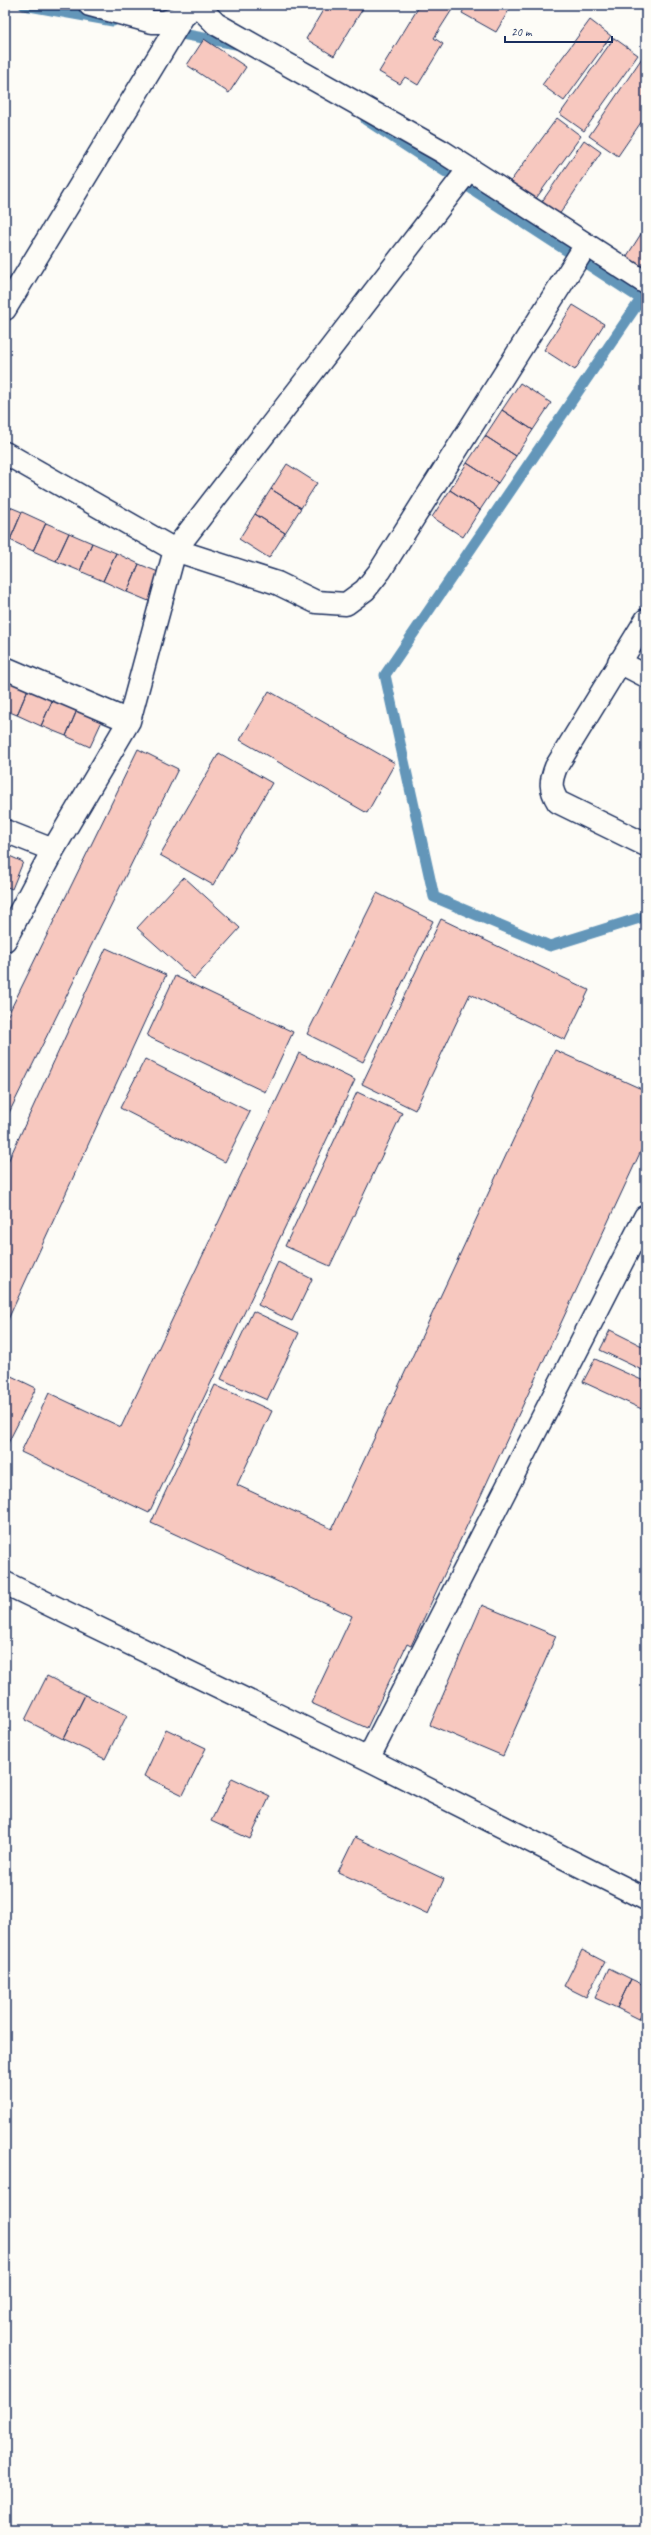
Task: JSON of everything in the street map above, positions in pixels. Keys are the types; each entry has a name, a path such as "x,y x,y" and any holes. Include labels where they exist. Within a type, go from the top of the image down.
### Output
{"street":[{"path":"90,5 152,22 164,22 192,8 201,9 216,24 469,169 646,283"},
{"path":"5,309 192,8"},
{"path":"5,940 52,850 129,720 175,550 469,169"},
{"path":"5,453 175,550 277,583 316,602 346,604 364,590 380,571 586,245"},
{"path":"646,620 556,767 551,780 552,791 558,802 646,845"},
{"path":"619,662 646,676"},
{"path":"5,668 129,720"},
{"path":"5,831 52,850"},
{"path":"368,1759 645,1217"},
{"path":"5,1584 368,1759 646,1899"}],"building":[{"path":"326,5 365,5 334,56 306,39"},
{"path":"420,5 455,5 434,38 443,44 418,85 405,77 400,84 379,72"},
{"path":"466,5 512,5 496,32 462,13"},
{"path":"590,20 611,36 564,101 542,85"},
{"path":"614,38 638,55 584,131 560,114"},
{"path":"204,39 246,67 229,93 187,65"},
{"path":"646,52 646,115 618,156 589,136"},
{"path":"557,118 581,136 532,204 507,186"},
{"path":"584,140 601,152 555,221 537,209"},
{"path":"646,226 646,272 625,259"},
{"path":"573,305 604,324 575,370 544,350"},
{"path":"520,383 551,403 533,430 502,410"},
{"path":"502,410 533,430 516,456 485,436"},
{"path":"485,436 516,456 498,483 467,463"},
{"path":"467,463 498,483 480,510 450,490"},
{"path":"287,464 317,483 301,508 271,489"},
{"path":"271,489 301,508 285,533 255,514"},
{"path":"450,490 480,510 463,537 432,517"},
{"path":"5,505 22,512 10,540 5,538"},
{"path":"22,512 46,523 33,551 10,540"},
{"path":"255,514 285,533 269,558 239,539"},
{"path":"46,523 69,533 56,561 33,551"},
{"path":"69,533 92,543 80,571 56,561"},
{"path":"92,543 116,553 103,581 80,571"},
{"path":"116,553 139,564 127,592 103,581"},
{"path":"139,564 163,574 151,602 127,592"},
{"path":"5,679 28,689 17,715 5,710"},
{"path":"28,689 53,699 41,726 17,715"},
{"path":"269,691 395,763 367,813 240,740"},
{"path":"53,699 77,710 66,736 41,726"},
{"path":"77,710 102,721 90,747 66,736"},
{"path":"138,749 178,769 5,1121 5,1021"},
{"path":"219,753 272,783 213,885 160,855"},
{"path":"5,854 23,862 12,889 5,886"},
{"path":"184,877 240,928 194,979 137,928"},
{"path":"377,893 433,921 363,1062 307,1034"},
{"path":"441,919 589,990 565,1040 470,994 415,1110 362,1084"},
{"path":"106,948 166,975 5,1326 5,1168"},
{"path":"175,976 293,1032 265,1092 147,1036"},
{"path":"555,1050 646,1091 646,1140 411,1646 407,1644 367,1728 311,1703 352,1616 151,1523 215,1385 272,1411 237,1485 332,1529"},
{"path":"299,1053 355,1080 149,1513 21,1452 49,1393 121,1427"},
{"path":"145,1059 250,1112 225,1162 120,1108"},
{"path":"357,1092 402,1113 330,1266 285,1246"},
{"path":"278,1262 312,1279 292,1321 258,1305"},
{"path":"253,1311 299,1333 267,1400 221,1379"},
{"path":"610,1330 646,1348 646,1372 600,1350"},
{"path":"595,1359 646,1382 646,1411 583,1382"},
{"path":"5,1373 36,1388 7,1445 5,1444"},
{"path":"482,1605 556,1636 503,1756 430,1725"},
{"path":"47,1676 85,1695 63,1739 25,1720"},
{"path":"85,1695 127,1715 105,1759 63,1739"},
{"path":"166,1729 206,1748 183,1795 144,1776"},
{"path":"232,1778 270,1796 250,1839 211,1821"},
{"path":"355,1837 444,1879 428,1914 338,1872"},
{"path":"582,1950 605,1962 586,1997 564,1986"},
{"path":"609,1968 631,1979 617,2008 595,1998"},
{"path":"631,1979 646,1986 646,2004 639,2019 617,2008"},
{"path":"646,2004 646,2022 639,2019"}],"waterway":[{"path":"24,5 113,21"},
{"path":"171,32 241,45"},
{"path":"366,120 641,299 385,675 434,897 550,946 646,916"}]}
